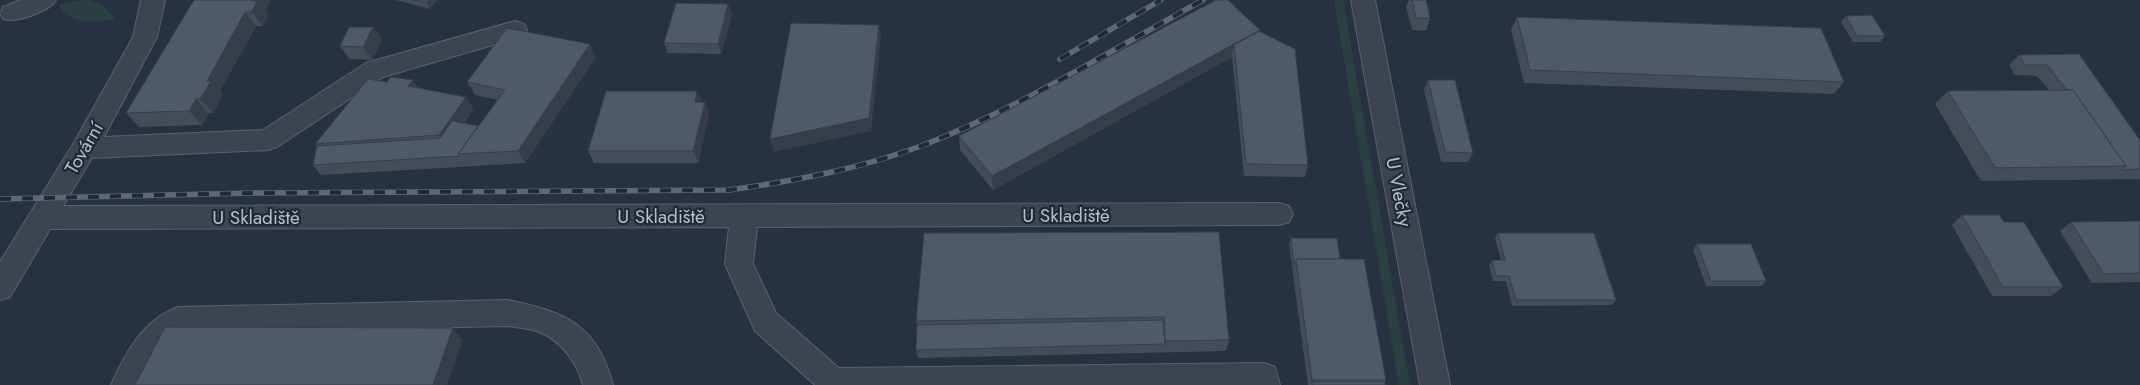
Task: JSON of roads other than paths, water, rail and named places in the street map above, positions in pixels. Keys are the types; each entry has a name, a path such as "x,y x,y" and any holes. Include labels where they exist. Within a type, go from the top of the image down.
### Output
{"street":[{"path":"12,14 44,0"},
{"name":"Tovární","path":"0,288 84,148 145,37 152,0"},
{"name":"U Vlečky","path":"1363,0 1435,385"},
{"path":"84,148 268,140 375,70 515,30"},
{"name":"U Skladiště","path":"43,218 1279,214"},
{"path":"744,215 739,264 765,322 833,383 1264,377 1265,385"},
{"path":"126,385 152,339 165,326 178,320 508,313 549,323 578,342 596,373 598,385"}],"railway":[{"path":"1060,59 1161,0"},
{"path":"0,199 252,193 729,190 778,183 850,168 898,154 958,131 1029,97 1203,0"}]}
